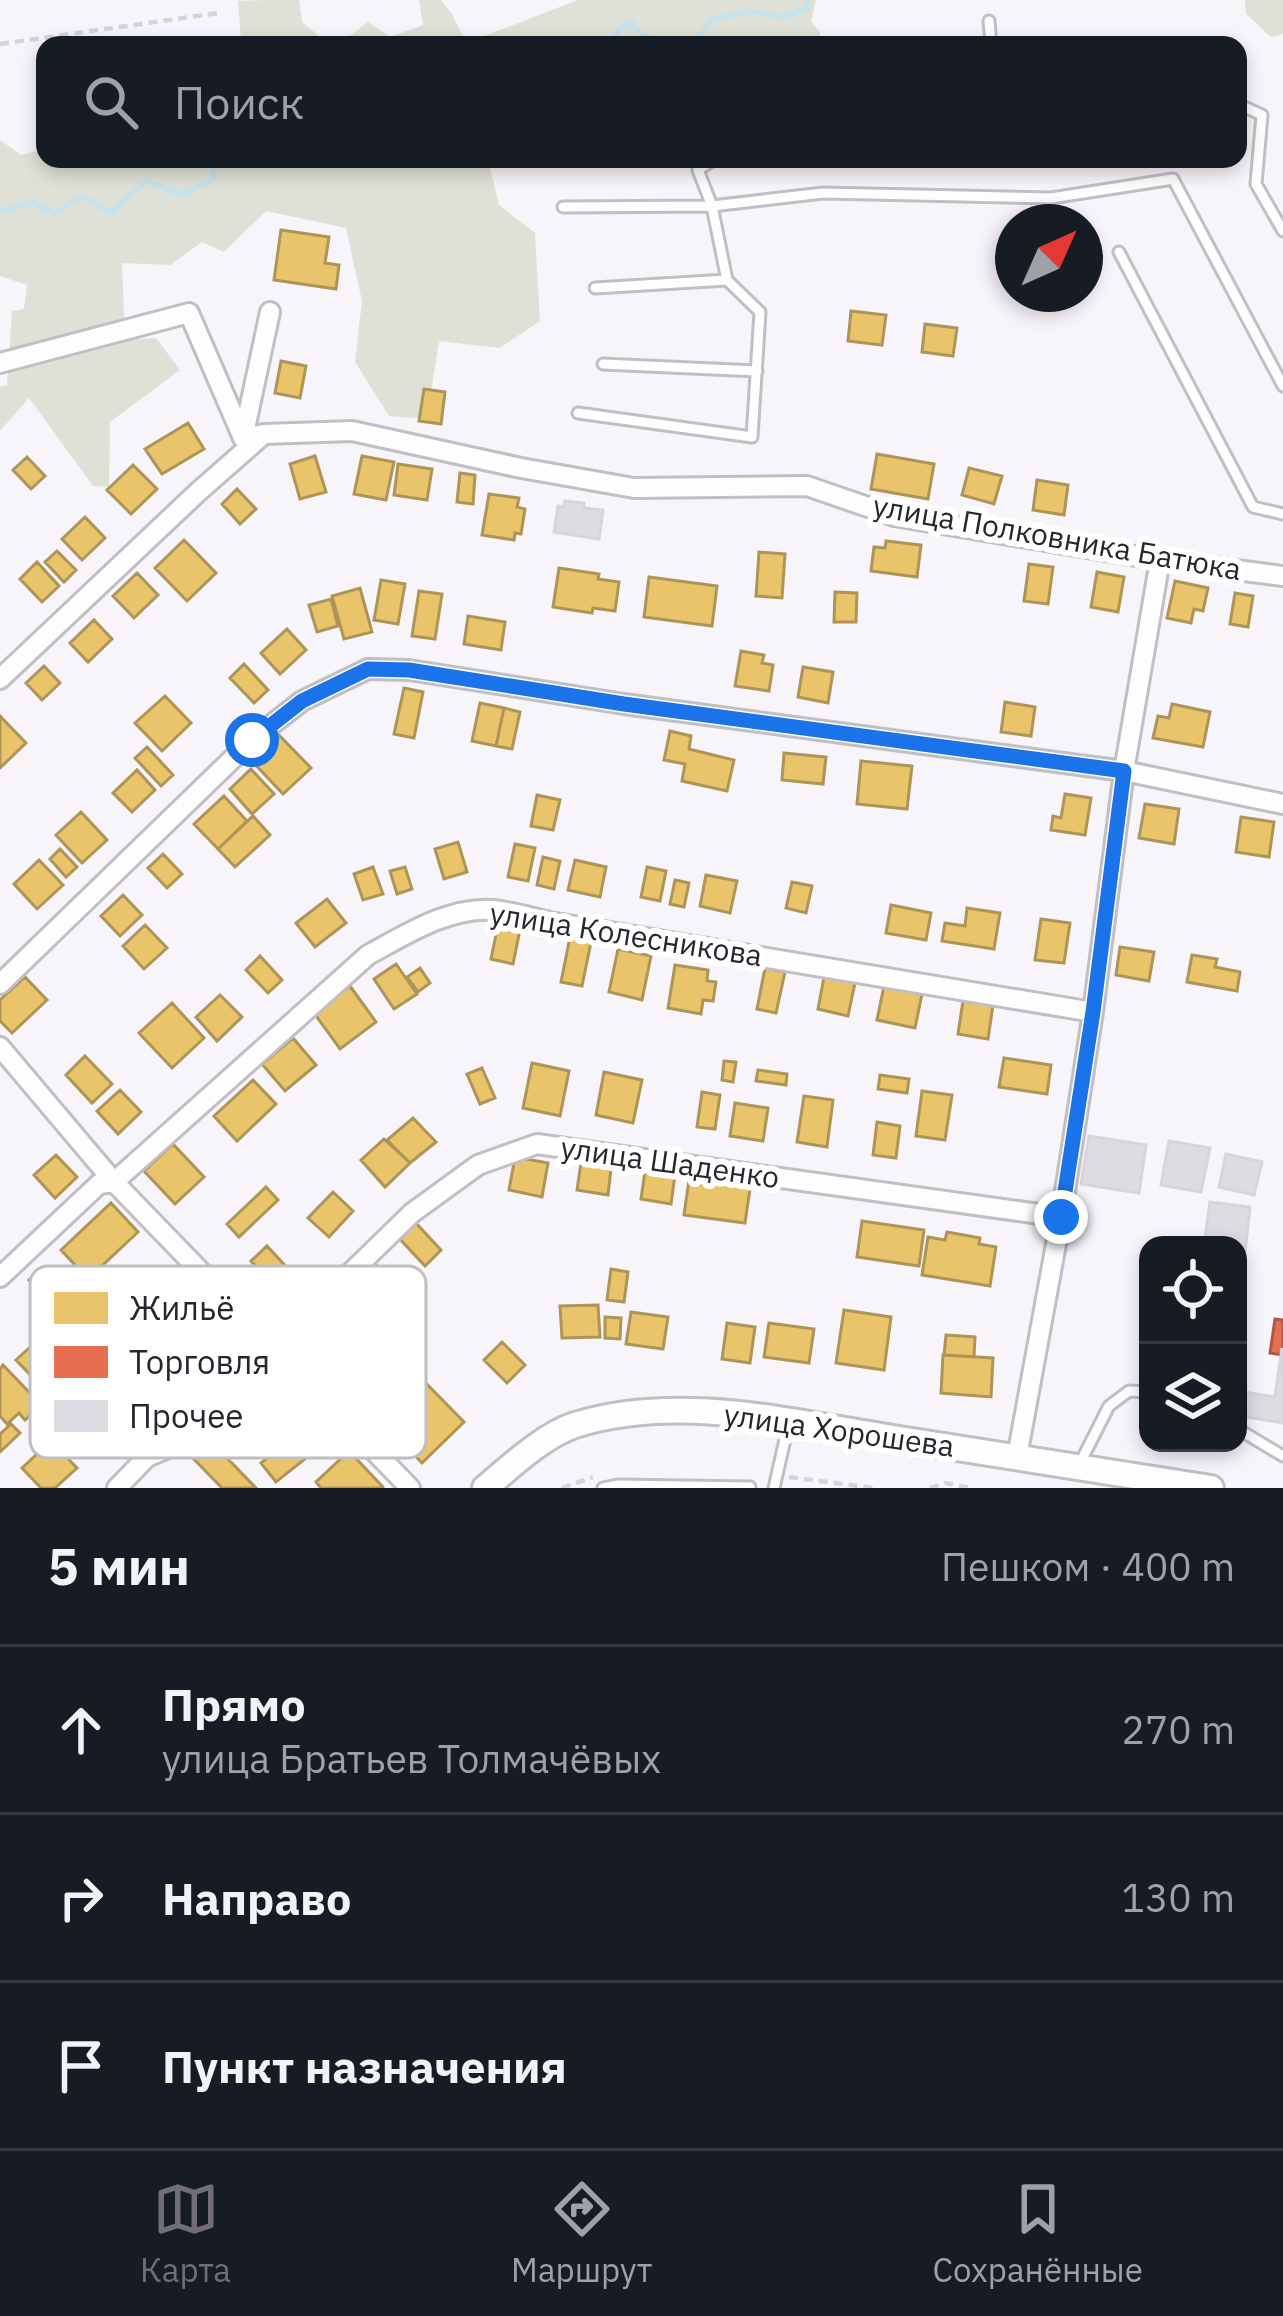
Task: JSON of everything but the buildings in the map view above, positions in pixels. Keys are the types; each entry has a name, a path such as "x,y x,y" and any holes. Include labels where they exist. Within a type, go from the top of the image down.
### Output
{"main road":[{"name":"улица Хорошева","path":"485,1488 569,1426 617,1414 664,1411 769,1417 1211,1488"}],"street":[{"path":"243,438 270,312"},
{"path":"0,363 189,313 243,438"},
{"name":"улица Полковника Батюка","path":"243,438 352,431 634,488 807,486 894,516 1160,560 1283,575"},
{"path":"0,679 264,434"},
{"path":"1017,1457 1061,1217 1124,771 1160,560"},
{"path":"0,984 252,740 302,701 368,669 409,670 1124,771 1283,804"},
{"name":"улица Колесникова","path":"0,1277 99,1184 114,1182 368,955 454,914 490,909 1093,1012"},
{"path":"0,1046 114,1182 196,1266"},
{"name":"улица Шаденко","path":"358,1266 412,1213 478,1165 536,1144 1061,1217"},
{"name":"улица Шаденко","path":"117,1488 146,1458"},
{"path":"381,1458 410,1488"}],"lane":[{"path":"989,21 991,36"},
{"path":"1247,108 1262,115 1256,184 1283,231"},
{"path":"578,412 752,437 760,312 727,280 701,168"},
{"path":"563,207 712,206 823,193 1051,198 1173,179 1283,386"},
{"path":"1119,252 1253,507 1283,514"},
{"path":"595,288 727,280"},
{"path":"603,364 757,370"},
{"path":"1078,1466 1109,1406 1129,1391 1139,1392"},
{"path":"603,1488 750,1488 776,1482 789,1422"},
{"path":"1247,1434 1283,1456"}],"path":[{"path":"56,36 218,13"},
{"path":"0,44 36,39"},
{"path":"776,1482 873,1488"},
{"path":"930,1488 945,1483 970,1488"}],"shaded area":[{"path":"299,0 302,22 319,36 241,36 238,1"},
{"path":"419,0 441,0 463,36 393,36 423,25"},
{"path":"578,0 816,0 811,21 820,36 484,36"},
{"path":"1245,0 1283,0 1283,34 1271,37 1246,14"},
{"path":"368,22 389,36 350,36"},
{"path":"0,140 21,155 36,151 36,168 490,168 499,205 535,233 540,321 500,348 439,341 427,419 389,416 355,362 362,301 346,228 266,211 224,252 202,242 170,265 122,263 125,340 156,338 180,370 110,422 109,487 93,486 29,398 0,431 0,387 7,385 12,311 24,309 27,285 0,276"}],"waterway":[{"path":"699,36 712,20 748,11 783,17 807,8 808,0"},
{"path":"615,36 622,26 633,23 643,36"},
{"path":"0,212 32,202 56,213 81,196 110,212 147,181 181,195 213,180 214,168"}],"route":[{"path":"252,740 302,701 368,669 409,670 1124,771 1061,1217"}]}
